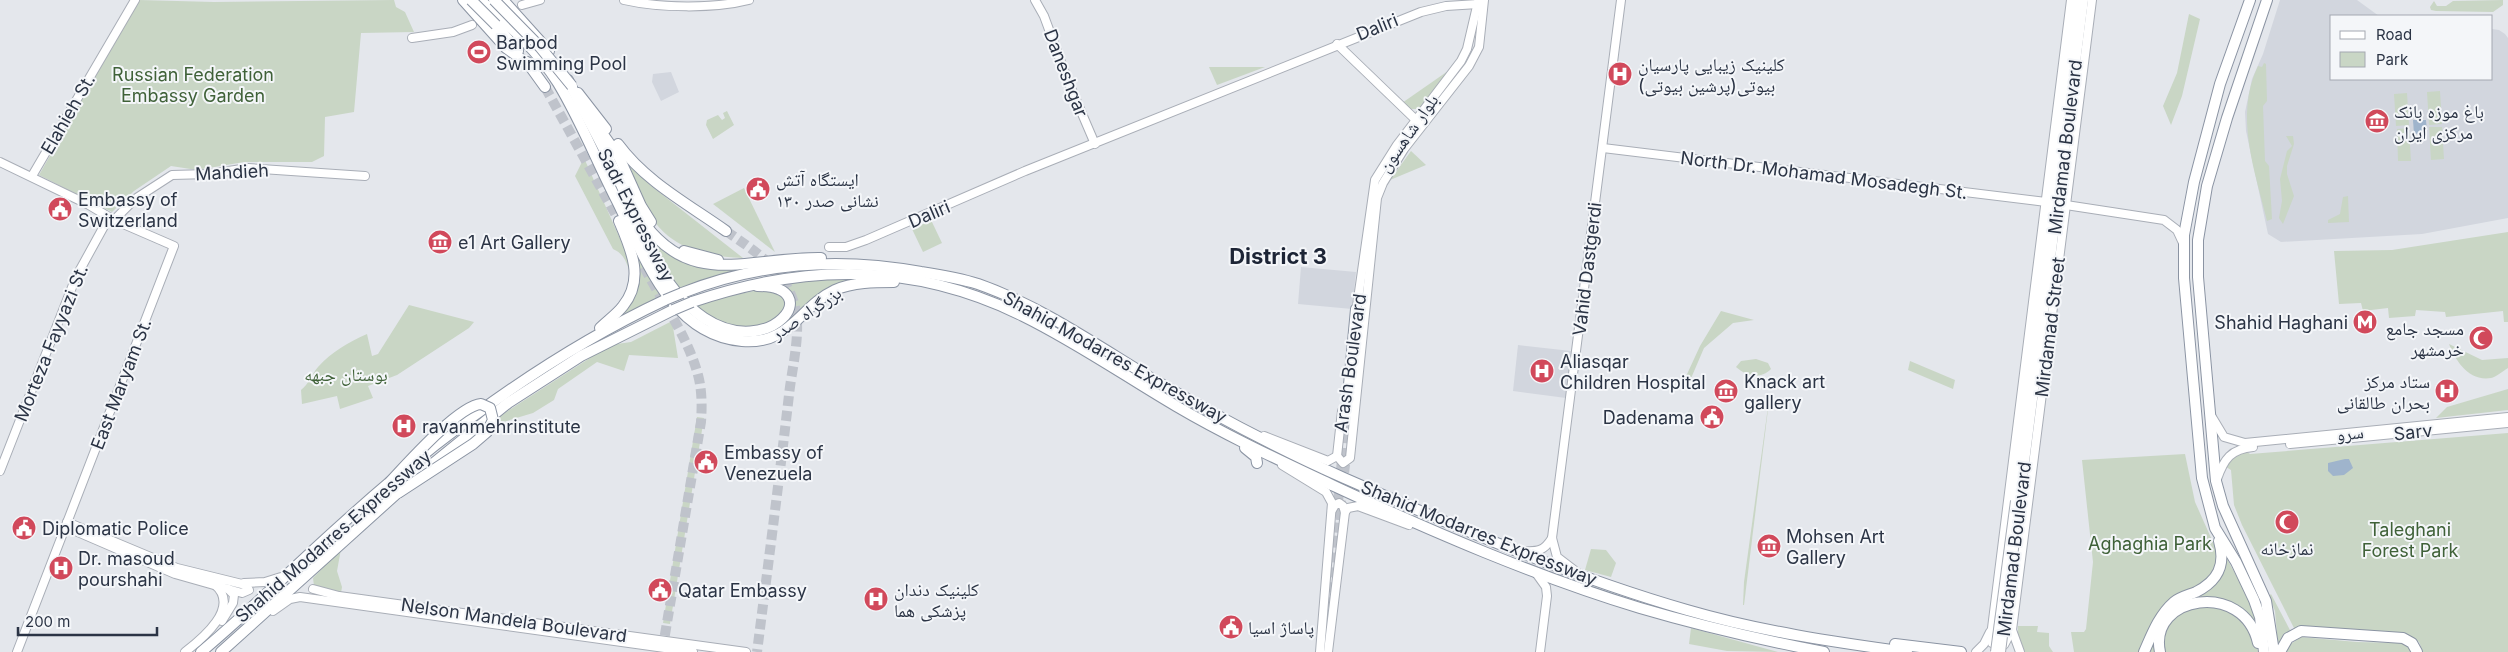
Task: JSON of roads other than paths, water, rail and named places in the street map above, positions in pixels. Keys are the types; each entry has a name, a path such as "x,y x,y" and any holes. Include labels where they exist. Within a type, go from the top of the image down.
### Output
{"highway":[{"path":"463,0 506,48 531,66"},
{"path":"471,0 531,66 546,87"},
{"name":"Sadr Expressway","path":"480,0 538,58 556,80 574,111 602,173"},
{"path":"494,0 531,37 640,170 654,183 726,231"},
{"name":"Sadr Expressway","path":"503,0 529,27 561,69 618,178 637,223 659,266 682,299 695,311 715,324 729,329 751,331 772,327 788,314 790,304 787,295 778,289 762,286 741,286"},
{"path":"2144,652 2159,620 2175,601 2201,589 2218,574 2222,557 2202,478 2198,450 2184,278 2183,243 2194,182 2220,84 2250,0"},
{"path":"2267,0 2227,118 2207,186 2198,240 2198,277 2216,481 2223,506 2266,601 2274,652"},
{"path":"499,29 538,58"},
{"path":"572,86 619,157 641,206 660,234 682,250 736,263"},
{"path":"592,336 628,299 634,286 635,271 629,244 602,173"},
{"name":"بزرگراه صدر","path":"602,173 642,253 664,290 687,317 712,334 742,341 768,339 790,327 834,290 864,283 920,282"},
{"path":"618,178 639,217 655,237 681,257 700,264 820,258 858,263"},
{"name":"Shahid Modarres Expressway","path":"198,650 292,571 390,483 501,395 592,336 665,300 703,285 750,273 795,266 858,263 891,266 961,279 996,291 1048,317 1184,398 1338,476 1515,550 1582,575 1688,610 1792,634 1907,652"},
{"name":"Shahid Modarres Expressway","path":"221,652 398,493 508,404 580,356 692,302 741,286 827,273 886,276 974,295 1022,316 1067,340 1178,408 1266,453 1444,536 1535,572 1674,618 1720,630 1824,652"},
{"path":"1349,418 1356,309"},
{"path":"390,483 412,458 466,409 481,404 490,408 493,420 482,438 398,493"},
{"path":"1218,428 1227,437 1252,453 1256,457 1257,463"},
{"path":"2215,528 2236,562 2254,600 2260,617 2264,652"},
{"path":"2160,652 2160,636 2170,617 2185,606 2205,601 2223,603 2244,615 2255,630 2260,652"},
{"path":"2280,652 2284,641 2292,634 2308,631 2403,638 2412,643 2417,652"},
{"path":"1792,634 1818,634 1961,652"}],"main road":[{"name":"Elahieh St.","path":"32,176 135,0"},
{"path":"522,5 540,0"},
{"path":"624,0 646,5 708,5 749,0"},
{"name":"Daneshgar","path":"1035,0 1044,16 1068,81 1094,142"},
{"name":"Vahid Dastgerdi","path":"1552,538 1621,0"},
{"name":"Mirdamad Street","path":"1992,628 2071,0"},
{"name":"Mirdamad Boulevard","path":"2018,501 2036,331 2077,0"},
{"name":"Mirdamad Boulevard","path":"1995,652 2002,620 2084,0"},
{"name":"Mirdamad Street","path":"2020,652 2012,630 2017,584 2092,0"},
{"name":"Daliri","path":"830,246 846,247 866,240 1025,171 1028,167 1094,142 1182,103 1338,45 1430,6 1460,1 1482,5"},
{"name":"بلوار شاهسون","path":"1392,161 1417,121 1467,50 1482,5"},
{"name":"بلوار شاهسون","path":"1366,271 1371,196 1375,180 1469,66 1479,47 1482,5"},
{"path":"412,38 453,32 472,25"},
{"path":"1338,45 1417,121"},
{"name":"North Dr. Mohamad Mosadegh St.","path":"1603,148 2046,202"},
{"path":"2065,149 2068,181"},
{"path":"0,162 32,176 111,219"},
{"name":"Mahdieh","path":"111,219 135,198 172,175 209,174 248,168 365,176"},
{"path":"2066,205 2164,220 2177,230 2183,243"},
{"name":"East Maryam St.","path":"17,652 174,246 111,219"},
{"name":"Morteza Fayyazi St.","path":"0,471 76,277 111,219"},
{"path":"2050,264 2060,250"},
{"name":"Arash Boulevard","path":"1366,271 1361,362 1350,458 1343,463 1337,456 1356,309 1366,271"},
{"path":"2034,298 2036,331"},
{"name":"Arash Boulevard","path":"1349,418 1361,362"},
{"name":"سرو","path":"2209,410 2218,430 2224,437 2245,443 2508,417"},
{"name":"Sarv","path":"2216,481 2227,458 2234,451 2245,448 2508,423"},
{"path":"1250,432 1277,440 1328,461 1337,456"},
{"path":"1266,453 1290,471 1330,496 1332,510 1320,652"},
{"path":"1327,652 1345,512 1343,506 1339,503 1332,510"},
{"path":"1345,512 1348,508 1358,506 1444,536"},
{"path":"66,525 177,568 248,586 248,591 244,593 175,574 66,525"},
{"path":"1515,550 1540,551 1547,546 1552,538"},
{"path":"1552,538 1557,557 1582,575"},
{"path":"313,600 307,593 309,589 313,589 310,582 311,576 329,554"},
{"path":"2000,562 2003,566 2010,567 2015,565 2020,558"},
{"path":"235,582 265,582 278,579 292,571"},
{"path":"1535,572 1546,587 1540,652"},
{"path":"1998,580 2003,576 2009,576 2017,584"},
{"path":"215,584 228,604"},
{"path":"190,652 198,650 228,604 234,594 228,589"},
{"name":"Nelson Mandela Boulevard","path":"313,589 339,596 693,652"},
{"name":"Nelson Mandela Boulevard","path":"254,623 288,600 298,597 746,652"},
{"path":"1991,652 2002,620"},
{"name":"Mirdamad Boulevard","path":"2002,620 2003,652"},
{"path":"1992,628 1992,641 1999,646 2006,643 2012,630"},
{"path":"1976,652 1987,640 1992,628"},
{"path":"1327,638 1327,652"},
{"path":"185,652 198,650"}],"water":[{"path":"2413,120 2426,120 2427,133 2414,134"},
{"path":"2349,459 2353,468 2344,475 2333,476 2328,471 2328,463"}],"tunnel":[{"path":"545,87 623,228"},
{"path":"726,231 766,260 782,278 793,300 797,323 796,347 757,652"},
{"path":"644,267 683,336 695,364 702,400 701,422 662,652"},
{"path":"1324,652 1346,417"},
{"path":"1337,544 1347,456"}],"place":[{"name":"Barbod Swimming Pool","path":"479,52"},
{"name":"کلینیک زیبایی پارسیان بیوتی(پرشین بیوتی)","path":"1620,74"},
{"name":"باغ موزه بانک مرکزی ایران","path":"2377,121"},
{"name":"ایستگاه آتش نشانی صدر ۱۳۰","path":"758,189"},
{"name":"Embassy of Switzerland","path":"60,209"},
{"name":"e1 Art Gallery","path":"440,242"},
{"name":"Shahid Haghani","path":"2365,322"},
{"name":"مسجد جامع خرمشهر","path":"2481,338"},
{"name":"Aliasqar Children Hospital","path":"1542,371"},
{"name":"Knack art gallery","path":"1726,391"},
{"name":"ستاد مرکز بحران طالقانی","path":"2447,391"},
{"name":"Dadenama","path":"1712,417"},
{"name":"ravanmehrinstitute","path":"404,426"},
{"name":"Embassy of Venezuela","path":"706,462"},
{"name":"نمازخانه","path":"2287,522"},
{"name":"Diplomatic Police","path":"24,528"},
{"name":"Mohsen Art Gallery","path":"1769,546"},
{"name":"Dr. masoud pourshahi","path":"61,568"},
{"name":"Qatar Embassy","path":"660,590"},
{"name":"کلینیک دندان پزشکی هما","path":"876,599"},
{"name":"پاساژ اسیا","path":"1231,627"}],"district":[{"name":"District 3","path":"1278,256"}],"park label":[{"name":"Russian Federation Embassy Garden","path":"193,84"},
{"name":"بوستان جبهه","path":"346,374"},
{"name":"Taleghani Forest Park","path":"2410,539"},
{"name":"Aghaghia Park","path":"2150,543"}]}
